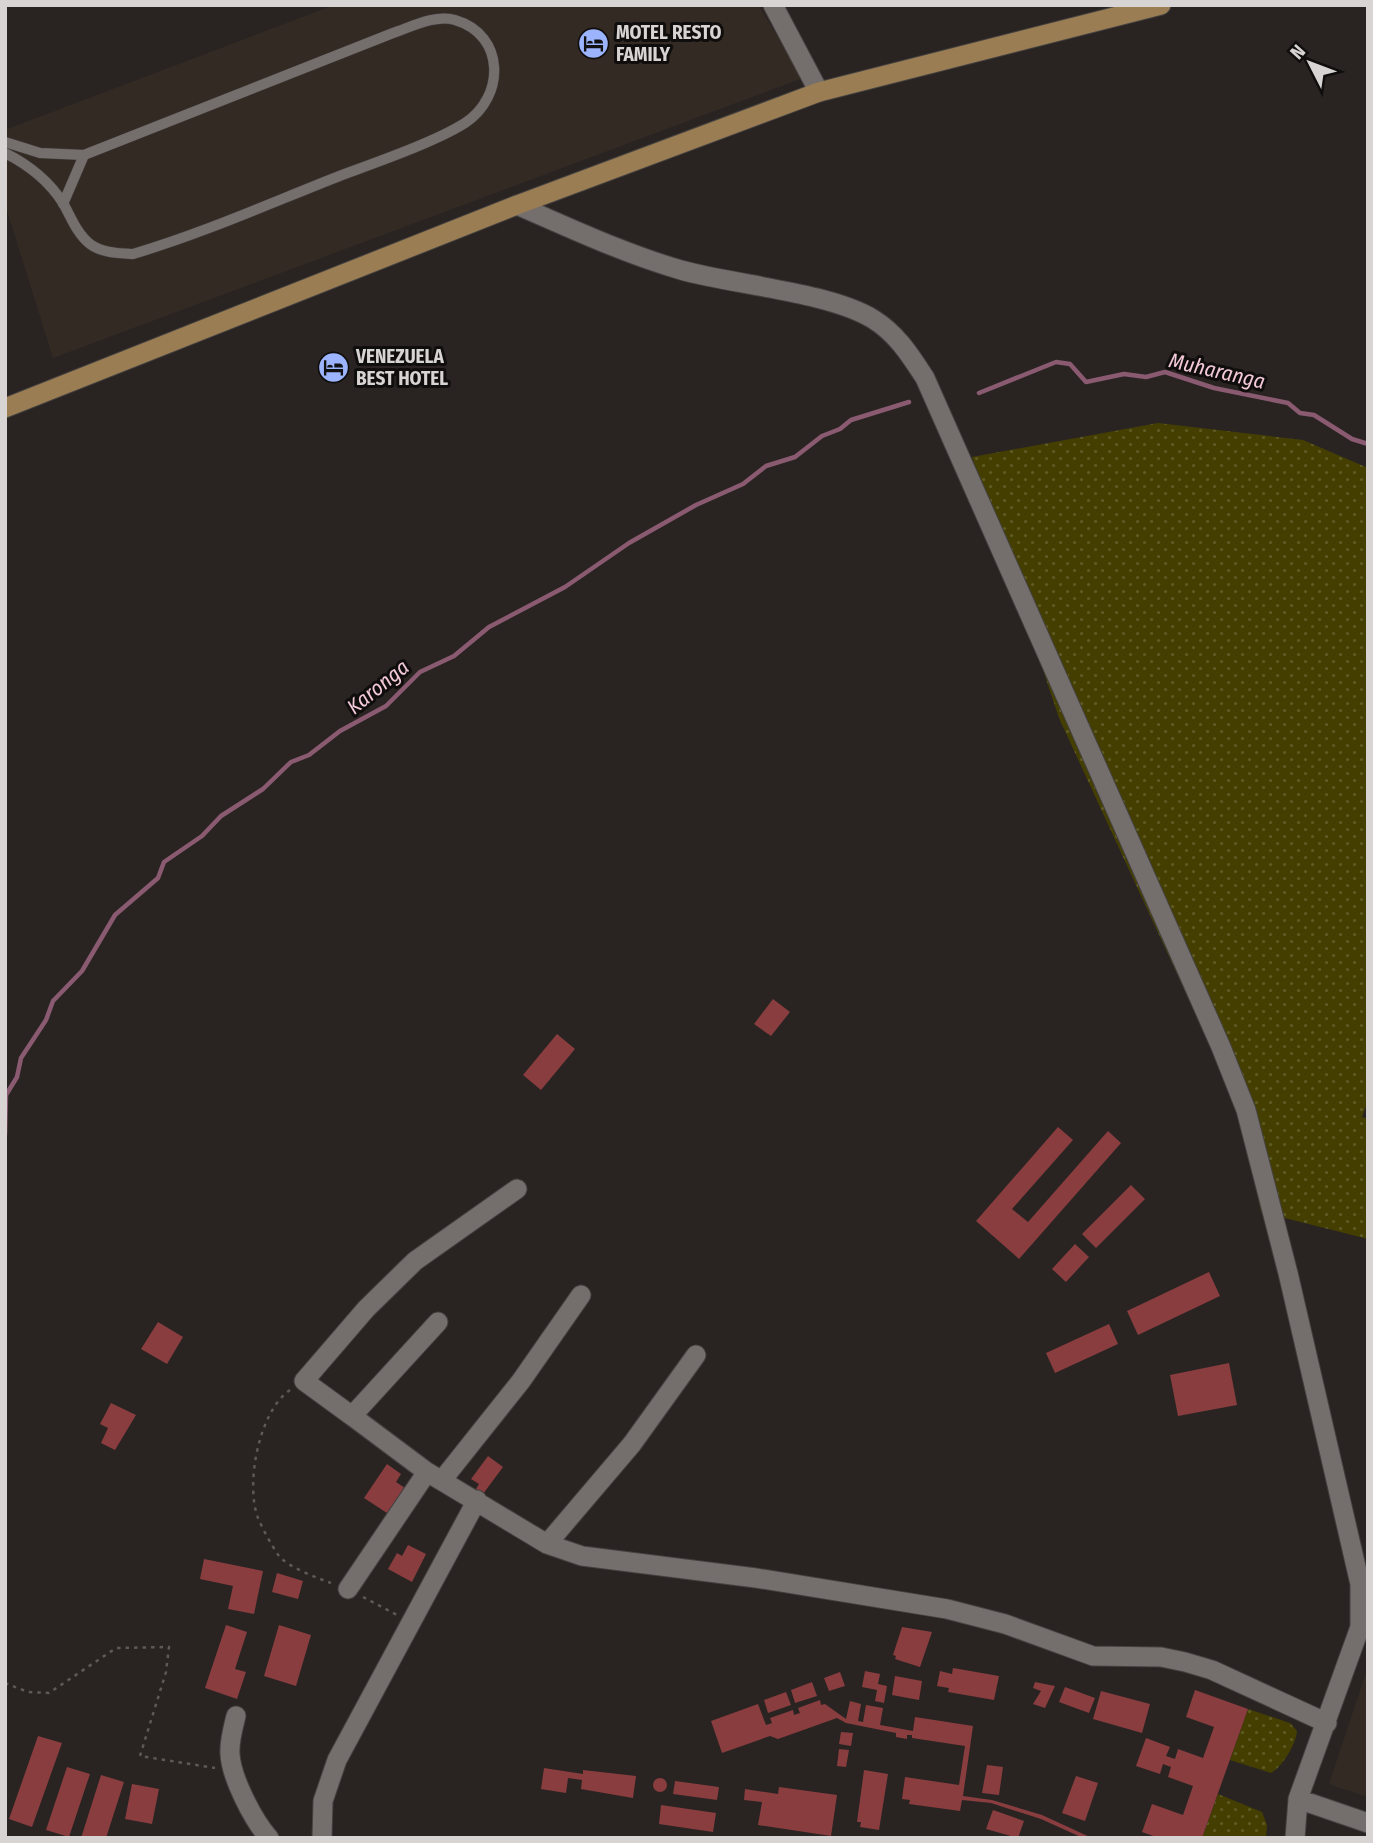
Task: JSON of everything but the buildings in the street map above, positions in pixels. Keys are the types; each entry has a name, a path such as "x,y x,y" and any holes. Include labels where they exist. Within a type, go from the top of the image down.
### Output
{"main road":[{"path":"5,408 517,205 819,92 1161,5"}],"street":[{"path":"773,5 819,92"},
{"path":"517,205 596,239 680,270 829,303 872,318 900,341 925,378 1222,1047 1246,1111 1289,1273 1360,1584 1360,1626 1298,1798 1295,1838"},
{"path":"517,1189 415,1261 366,1309 304,1381 435,1475 547,1544 582,1556 756,1578 947,1609 1004,1623 1093,1656 1161,1657 1185,1662 1212,1670 1327,1723"},
{"path":"348,1589 435,1475 528,1372 581,1295"},
{"path":"352,1416 438,1322"},
{"path":"547,1544 632,1444 696,1355"},
{"path":"322,1838 323,1801 337,1760 477,1500"},
{"path":"236,1716 230,1753 232,1770 258,1825 269,1838"},
{"path":"1298,1798 1368,1824"},
{"path":"1322,1807 1368,1811"}],"lane":[{"path":"5,142 40,153 84,155 393,33 433,20 453,19 470,27 487,43 495,61 495,79 489,98 481,111 463,125 166,244 133,254 106,252 90,244 73,224 64,204 36,172 5,153"},
{"path":"64,204 84,155"}],"path":[{"path":"304,1381 278,1398 261,1430 254,1482 257,1517 281,1558 410,1621"},
{"path":"5,1683 27,1692 49,1693 116,1648 169,1647 166,1672 141,1756 232,1770"}],"shaded area":[{"path":"334,5 758,5 803,78 53,358 5,204 5,130"},
{"path":"1158,423 1303,440 1368,468 1368,1100 1362,1117 1368,1119 1368,1239 1261,1212 1238,1106 1059,718 972,457"},
{"path":"1368,1667 1368,1797 1329,1784"},
{"path":"1248,1709 1290,1723 1297,1731 1288,1754 1271,1773 1230,1760"},
{"path":"1218,1794 1262,1812 1267,1825 1266,1838 1202,1838"}],"waterway":[{"name":"Muharanga","path":"979,393 1056,362 1070,364 1086,382 1124,374 1146,377 1165,372 1214,388 1288,403 1300,413 1314,415 1352,439 1368,444"},
{"name":"Karonga","path":"5,1135 6,1095 17,1077 21,1058 46,1020 53,1001 82,971 115,915 158,878 164,862 202,836 221,816 263,789 291,762 309,755 340,731 386,706 420,672 454,656 489,627 565,587 629,543 696,505 743,484 766,466 795,457 822,436 840,429 851,420 909,402"}],"place":[{"name":"MOTEL RESTO FAMILY","path":"593,43"},
{"name":"VENEZUELA BEST HOTEL","path":"333,367"}]}
